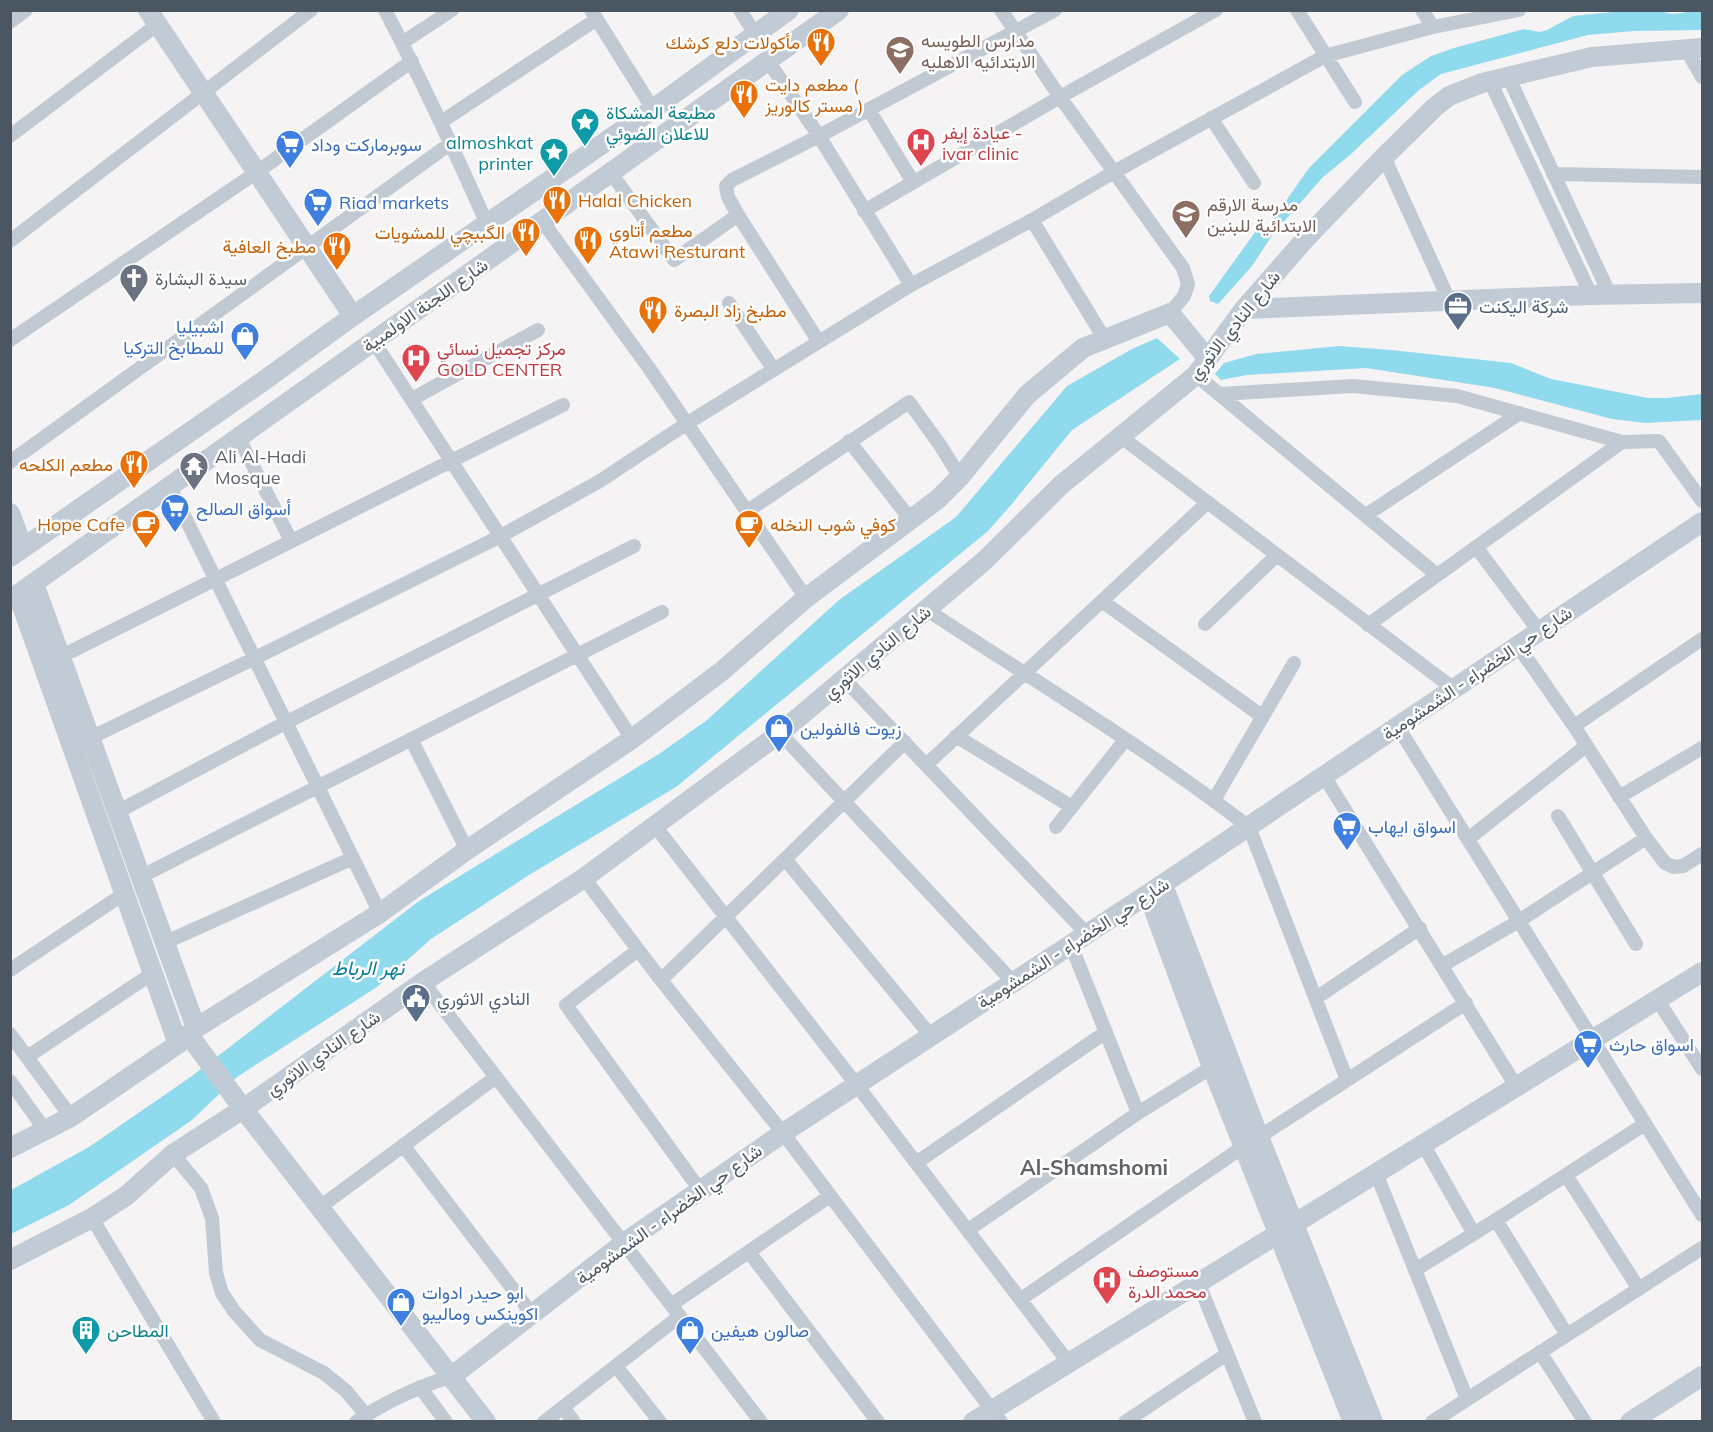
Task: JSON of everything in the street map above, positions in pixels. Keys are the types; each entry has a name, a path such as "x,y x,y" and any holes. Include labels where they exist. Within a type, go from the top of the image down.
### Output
{"street":[{"path":"10,22 26,10"},
{"path":"10,241 311,10"},
{"path":"385,10 451,142 487,224"},
{"path":"402,43 452,10"},
{"path":"740,10 755,34"},
{"name":"شارع اللجنة الاولمبية","path":"17,552 653,109 789,10"},
{"name":"شارع اللجنة الاولمبية","path":"21,593 839,10"},
{"path":"10,1148 71,1117 190,1039 380,913 467,850 632,739 722,671 806,598 938,499 960,477 1027,395 1083,348 1170,313 1184,296 1188,284 1183,268 1060,97 1001,10"},
{"path":"819,342 738,215 728,197 726,186 732,180 869,110 1055,10"},
{"path":"864,211 1215,10"},
{"path":"1297,10 1355,102"},
{"path":"1422,10 1433,27"},
{"path":"81,732 255,658 501,536 600,481 686,424 911,285 1325,56 1433,27 1519,10"},
{"path":"441,122 594,15 653,109"},
{"path":"10,136 153,17 353,316"},
{"path":"1694,49 1702,77"},
{"name":"شارع النادي الاثوري","path":"10,1260 93,1218 126,1196 172,1154 423,982 584,878 780,733 984,561 1061,485 1202,367 1244,309 1308,236 1384,157 1449,96 1499,79 1592,57 1694,49"},
{"path":"768,61 819,136 911,285"},
{"path":"10,340 257,172 412,62"},
{"path":"1499,79 1553,174 1600,295"},
{"path":"1499,79 1600,295"},
{"path":"869,110 913,182"},
{"path":"1211,118 1254,183"},
{"path":"10,462 451,142"},
{"path":"1384,157 1449,300"},
{"path":"611,173 674,260 738,215"},
{"path":"1553,174 1702,177"},
{"path":"1032,220 1104,338"},
{"path":"543,222 649,368 806,598"},
{"path":"1244,309 1449,300 1702,293"},
{"path":"729,303 774,370"},
{"path":"1170,313 1220,394 1437,575"},
{"path":"412,399 538,330"},
{"path":"374,342 632,739"},
{"path":"296,357 315,384"},
{"path":"262,382 281,408"},
{"path":"1220,394 1353,386 1457,396 1622,442 1659,441 1702,501"},
{"path":"746,512 909,402 940,444 960,477"},
{"path":"60,657 563,405"},
{"path":"1366,515 1520,413"},
{"path":"1120,436 1454,689"},
{"path":"239,438 291,541"},
{"path":"849,441 911,520"},
{"path":"1368,625 1622,442"},
{"path":"170,487 380,913"},
{"path":"926,765 1207,503"},
{"path":"10,513 17,552"},
{"name":"شارع حي الخضراء - الشمشومية","path":"452,1376 624,1244 783,1133 1155,890 1702,522"},
{"path":"117,812 287,722 634,546"},
{"path":"1476,547 1539,632"},
{"path":"1205,624 1277,555"},
{"path":"21,593 60,657 125,893 153,973 190,1039 486,1422"},
{"path":"21,593 117,812 164,943 190,1039"},
{"path":"1102,601 1263,717"},
{"path":"927,610 1125,740 1214,800 1249,827 1347,1080"},
{"path":"140,877 662,612"},
{"path":"1574,726 1702,640"},
{"path":"1518,646 1665,863 1674,867 1683,866 1702,854"},
{"path":"1214,800 1294,663"},
{"path":"845,680 926,765 1079,939 1106,1032 1138,1113"},
{"path":"1398,727 1702,1215"},
{"path":"780,733 1013,982"},
{"path":"956,736 1072,807"},
{"path":"411,739 467,850"},
{"path":"1056,827 1125,740"},
{"path":"661,980 905,742"},
{"path":"1468,839 1587,746"},
{"path":"1619,797 1702,748"},
{"path":"1324,776 1516,1086"},
{"path":"1558,816 1636,944"},
{"path":"655,826 1068,1362"},
{"path":"1443,965 1519,921 1646,838"},
{"path":"164,943 353,858"},
{"path":"785,859 931,1036"},
{"path":"584,878 661,980 783,1133 997,1416"},
{"path":"1155,890 1212,1067 1251,1142"},
{"path":"1155,890 1286,1228 1373,1422"},
{"path":"10,970 125,893"},
{"path":"1316,998 1420,928"},
{"path":"638,950 566,1005 700,1190"},
{"path":"973,1422 997,1416 1068,1362 1702,972"},
{"path":"27,1057 153,973"},
{"path":"423,982 761,1422"},
{"path":"1657,999 1702,1069"},
{"path":"1021,1299 1251,1142 1466,1003"},
{"path":"916,1163 1106,1032"},
{"path":"10,1034 71,1117"},
{"path":"968,1230 1138,1113 1212,1067"},
{"path":"320,1207 496,1077"},
{"path":"10,1081 45,1130"},
{"path":"1415,1270 1645,1124"},
{"path":"1423,1144 1474,1234"},
{"path":"404,1145 532,1314"},
{"path":"172,1154 201,1188 212,1218 216,1273 222,1293 234,1311 260,1340 324,1373 346,1391 361,1418 400,1396 452,1376"},
{"path":"1376,1173 1467,1399"},
{"path":"1566,1175 1639,1289"},
{"path":"671,1305 830,1196"},
{"path":"93,1218 214,1422"},
{"path":"1496,1220 1568,1335"},
{"path":"1286,1228 1353,1422"},
{"path":"1432,1422 1702,1248"},
{"path":"749,1252 878,1422"},
{"path":"1198,1282 1255,1422"},
{"path":"544,1422 680,1316"},
{"path":"1540,1352 1585,1422"},
{"path":"1125,1422 1227,1354"},
{"path":"616,1366 660,1422"},
{"path":"1630,1422 1702,1376"},
{"path":"420,1387 446,1422"},
{"path":"563,1407 574,1422"}],"water":[{"path":"1623,11 1659,11 1672,14 1702,11 1702,30 1634,31 1588,35 1441,74 1419,90 1350,155 1323,177 1273,234 1252,266 1218,304 1210,301 1209,296 1256,231 1269,225 1309,168 1402,75 1431,56 1454,48 1524,29 1540,32 1573,16"},
{"name":"نهر الرباط","path":"1157,338 1180,359 1072,430 988,531 676,787 529,875 431,939 377,987 237,1077 192,1120 69,1205 11,1234 11,1190 89,1147 192,1076 419,901 659,754 707,720 839,600 956,517 1067,386 1132,349"},
{"path":"1339,346 1511,363 1551,379 1648,398 1702,394 1702,420 1645,423 1612,419 1495,388 1366,368 1247,375 1221,380 1215,374 1224,363 1256,354"}],"place":[{"name":"مأكولات دلع كرشك","path":"821,68"},
{"name":"مدارس الطويسه الابتدائيه الاهليه","path":"900,76"},
{"name":"مطعم دايت ( مستر كالوريز )","path":"744,120"},
{"name":"مطبعة المشكاة للاعلان الضوئي","path":"585,148"},
{"name":"عيادة إيفر - ivar clinic","path":"921,168"},
{"name":"سوبرماركت وداد","path":"290,170"},
{"name":"almoshkat printer","path":"554,178"},
{"name":"Halal Chicken","path":"557,226"},
{"name":"Riad markets","path":"318,228"},
{"name":"مدرسة الارقم الابتدائية للبنين","path":"1186,240"},
{"name":"الگببچي للمشويات","path":"526,258"},
{"name":"مطعم أتاوي Atawi Resturant","path":"588,266"},
{"name":"مطبخ العافية","path":"337,272"},
{"name":"سيدة البشارة","path":"134,304"},
{"name":"شركة اليكنت","path":"1458,332"},
{"name":"مطبخ زاد البصرة","path":"653,336"},
{"name":"اشبيليا للمطابخ التركيا","path":"245,362"},
{"name":"مركز تجميل نسائي GOLD CENTER","path":"416,384"},
{"name":"مطعم الكلحه","path":"134,490"},
{"name":"Ali Al-Hadi Mosque","path":"194,492"},
{"name":"أسواق الصالح","path":"175,534"},
{"name":"Hope Cafe","path":"146,550"},
{"name":"كوفي شوب النخله","path":"749,550"},
{"name":"زيوت فالفولين","path":"779,754"},
{"name":"اسواق ايهاب","path":"1347,852"},
{"name":"النادي الاثوري","path":"416,1024"},
{"name":"اسواق حارث","path":"1588,1070"},
{"name":"مستوصف محمد الدرة","path":"1107,1306"},
{"name":"ابو حيدر ادوات اكوينكس وماليبو","path":"401,1328"},
{"name":"المطاحن","path":"86,1356"},
{"name":"صالون هيفين","path":"690,1356"}],"district":[{"name":"Al-Shamshomi","path":"1094,1167"}]}
